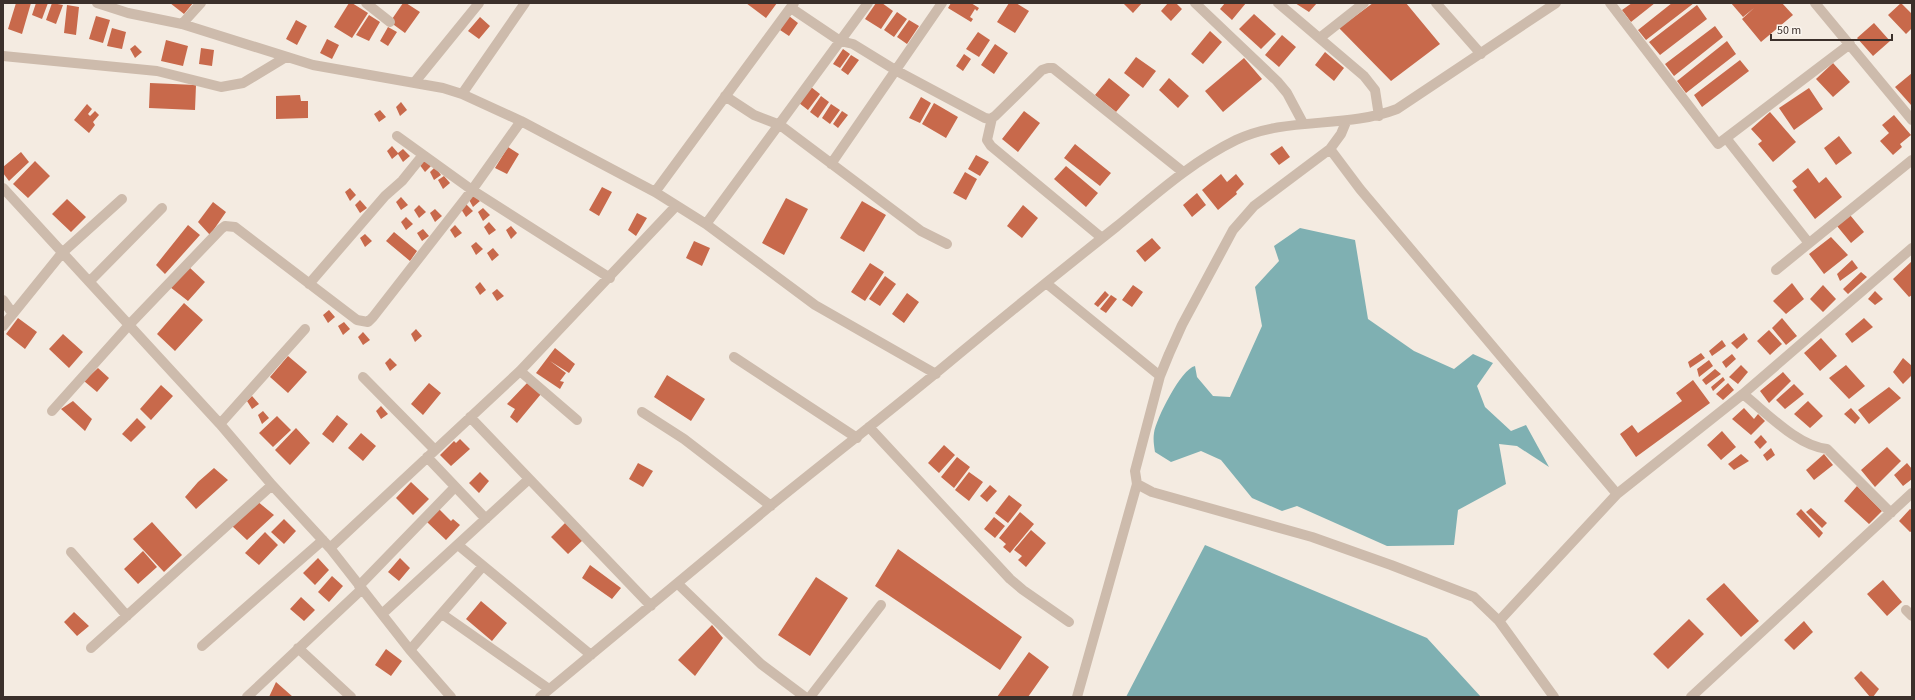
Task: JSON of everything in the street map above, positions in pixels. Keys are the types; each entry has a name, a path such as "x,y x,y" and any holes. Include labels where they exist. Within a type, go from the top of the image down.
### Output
{"street":[{"path":"97,3 128,13 182,24 313,65 443,88 462,94 521,121 655,192 706,224 815,305 936,374"},
{"path":"182,24 201,3"},
{"path":"366,3 390,22"},
{"path":"414,83 479,3"},
{"path":"462,94 524,3"},
{"path":"706,224 868,3"},
{"path":"831,164 942,3"},
{"path":"1195,3 1277,81 1287,93 1303,123"},
{"path":"1278,3 1321,37 1364,76 1375,90 1379,116"},
{"path":"1321,37 1364,3"},
{"path":"1436,3 1481,54"},
{"path":"540,697 771,506 936,374 1183,172 1238,139 1263,131 1303,123 1346,122 1379,116 1397,109 1481,54 1540,7 1556,3"},
{"path":"1610,3 1718,144 1850,44"},
{"path":"1815,3 1912,120"},
{"path":"655,192 793,6 840,41 853,44 896,71 977,115 985,118 992,118"},
{"path":"3,56 157,72 221,87 243,83 286,57"},
{"path":"1102,238 991,146 987,140 992,118 1042,70 1053,68 1183,172"},
{"path":"725,96 754,116 780,125 921,231 948,244"},
{"path":"52,411 129,325 220,229 225,226 235,227 357,320 368,322 472,190 521,121"},
{"path":"1077,697 1137,484 1135,471 1160,376 1182,326 1238,224 1254,206 1330,149 1341,134 1346,122"},
{"path":"397,136 472,190 610,278"},
{"path":"1726,138 1808,242"},
{"path":"1330,149 1360,189 1617,494"},
{"path":"309,284 385,196 402,181 424,154"},
{"path":"1776,270 1808,242 1912,160"},
{"path":"3,188 62,253 90,281 323,540 410,650 451,697"},
{"path":"3,326 62,253 122,199"},
{"path":"330,548 520,371 610,278 676,206"},
{"path":"90,281 162,208"},
{"path":"1499,621 1617,494 1743,394 1912,248"},
{"path":"1046,283 1160,376"},
{"path":"3,300 13,314"},
{"path":"220,424 305,329"},
{"path":"734,357 857,438"},
{"path":"520,371 577,420"},
{"path":"363,377 435,450"},
{"path":"1743,394 1792,434 1818,448 1827,449 1891,513"},
{"path":"642,412 684,439 771,506"},
{"path":"470,418 651,606"},
{"path":"869,428 1010,579 1023,590 1069,622"},
{"path":"427,457 486,519"},
{"path":"382,614 529,479"},
{"path":"1137,484 1152,492 1312,537 1474,597 1499,621 1554,697"},
{"path":"91,648 272,485"},
{"path":"247,697 360,588 456,487"},
{"path":"1691,697 1912,493"},
{"path":"202,646 323,540"},
{"path":"458,545 591,655"},
{"path":"72,552 127,616"},
{"path":"410,650 483,566"},
{"path":"678,584 761,664 805,697"},
{"path":"810,697 881,605"},
{"path":"442,614 549,689"},
{"path":"298,648 351,697"}],"water":[{"path":"1300,228 1355,240 1368,319 1414,351 1454,369 1473,354 1493,363 1477,386 1485,407 1511,431 1526,425 1549,467 1517,446 1499,444 1506,484 1458,510 1454,545 1387,546 1297,506 1282,511 1252,498 1221,460 1201,451 1171,462 1155,452 1154,435 1159,417 1176,385 1189,369 1195,366 1197,377 1213,396 1230,397 1262,326 1255,287 1279,261 1274,246"},
{"path":"1205,545 1427,638 1481,697 1126,697"}],"building":[{"path":"16,3 31,3 22,34 8,29"},
{"path":"36,3 48,3 42,19 32,15"},
{"path":"52,3 63,5 56,24 46,20"},
{"path":"170,3 193,3 184,14"},
{"path":"349,3 352,3 368,13 352,38 334,27"},
{"path":"403,3 406,3 420,12 405,33 390,22"},
{"path":"746,3 777,3 766,18"},
{"path":"876,3 882,3 893,11 881,29 865,19"},
{"path":"951,3 971,3 979,8 977,11 975,9 970,17 973,19 971,22 948,8"},
{"path":"1009,3 1016,3 1029,11 1015,33 997,22"},
{"path":"1123,3 1142,3 1133,13"},
{"path":"1168,3 1176,3 1182,9 1171,21 1161,11"},
{"path":"1225,3 1246,3 1232,20 1220,9"},
{"path":"1295,3 1317,3 1309,12"},
{"path":"1373,3 1406,3 1440,44 1391,81 1339,28"},
{"path":"1632,3 1655,3 1631,22 1622,10"},
{"path":"1672,3 1694,3 1646,40 1638,30"},
{"path":"1731,3 1782,3 1793,15 1761,42 1742,19 1754,8 1743,17"},
{"path":"1901,3 1912,14 1912,28 1906,34 1888,15"},
{"path":"67,5 79,7 76,35 64,33"},
{"path":"1697,5 1707,19 1660,55 1649,42"},
{"path":"897,12 907,19 894,37 884,30"},
{"path":"1254,14 1276,34 1261,49 1239,29"},
{"path":"369,15 380,22 369,41 356,35"},
{"path":"96,16 110,20 103,43 89,39"},
{"path":"789,16 798,23 789,36 780,30"},
{"path":"480,17 490,26 479,39 468,31"},
{"path":"296,20 307,26 297,45 286,39"},
{"path":"909,20 919,26 907,44 897,37"},
{"path":"1874,23 1890,41 1873,56 1857,38"},
{"path":"1715,26 1723,37 1674,76 1665,64"},
{"path":"388,27 397,32 388,46 380,41"},
{"path":"112,28 126,32 122,49 107,46"},
{"path":"1210,31 1222,42 1203,64 1191,54"},
{"path":"978,32 990,40 979,57 966,49"},
{"path":"1282,35 1296,47 1279,67 1265,55"},
{"path":"327,39 339,45 332,59 320,53"},
{"path":"166,40 188,46 183,66 161,61"},
{"path":"1727,41 1736,54 1686,93 1677,81"},
{"path":"995,44 1008,53 994,74 981,65"},
{"path":"135,45 142,52 135,58 130,49"},
{"path":"201,48 214,50 212,66 199,64"},
{"path":"843,49 850,54 840,68 833,64"},
{"path":"1325,52 1344,68 1334,81 1315,65"},
{"path":"964,54 971,59 963,71 956,66"},
{"path":"851,55 859,60 848,75 841,70"},
{"path":"1136,57 1156,71 1143,88 1124,73"},
{"path":"1244,58 1262,79 1223,112 1205,91"},
{"path":"1740,60 1749,71 1702,107 1694,95"},
{"path":"1833,63 1850,82 1833,97 1816,79"},
{"path":"1912,73 1912,104 1911,105 1895,87"},
{"path":"1109,78 1130,95 1116,112 1095,95"},
{"path":"1169,78 1189,96 1178,108 1159,90"},
{"path":"150,83 196,85 195,110 149,108"},
{"path":"811,87 820,94 808,110 799,103"},
{"path":"1809,88 1823,109 1794,130 1779,108"},
{"path":"300,95 301,101 308,101 308,118 276,119 276,96"},
{"path":"821,96 829,102 818,118 810,112"},
{"path":"921,97 931,103 920,123 909,118"},
{"path":"401,102 407,110 400,116 396,107"},
{"path":"934,103 958,117 946,138 922,124"},
{"path":"87,104 92,109 88,114 90,116 95,111 99,115 93,122 95,125 89,133 74,120"},
{"path":"831,104 840,110 830,124 822,118"},
{"path":"380,110 386,117 379,122 374,114"},
{"path":"842,111 848,115 838,128 833,124"},
{"path":"1024,111 1040,123 1018,152 1002,139"},
{"path":"1770,112 1796,142 1773,162 1758,144 1762,141 1751,129"},
{"path":"1894,115 1911,135 1900,144 1902,147 1893,155 1880,141 1889,133 1882,125"},
{"path":"1839,136 1852,153 1836,165 1824,148"},
{"path":"1075,144 1111,173 1100,186 1064,158"},
{"path":"392,146 398,153 403,149 410,156 403,162 398,154 392,159 387,151"},
{"path":"1282,146 1290,157 1279,165 1270,154"},
{"path":"508,147 519,154 507,174 495,168"},
{"path":"21,152 29,162 9,181 3,173 3,167"},
{"path":"976,155 989,162 980,176 968,169"},
{"path":"425,159 431,166 425,172 419,164"},
{"path":"35,161 50,176 28,198 13,184"},
{"path":"1066,166 1098,193 1086,207 1054,179"},
{"path":"435,167 441,175 434,180 430,172"},
{"path":"1808,168 1819,183 1826,177 1842,197 1815,219 1793,190 1797,187 1792,181"},
{"path":"965,172 977,179 966,200 953,193"},
{"path":"1221,174 1227,182 1236,174 1244,184 1236,192 1237,194 1218,210 1202,190"},
{"path":"444,176 450,183 443,189 438,180"},
{"path":"602,187 612,192 599,216 589,210"},
{"path":"350,188 356,195 350,201 345,192"},
{"path":"1197,193 1206,205 1192,217 1183,205"},
{"path":"473,194 480,201 473,207 468,198"},
{"path":"401,197 408,205 401,210 396,202"},
{"path":"786,198 808,209 784,255 762,243"},
{"path":"67,199 86,217 71,232 52,214"},
{"path":"360,200 367,208 360,213 355,205"},
{"path":"862,201 886,215 864,252 840,238"},
{"path":"213,202 226,212 210,235 198,222"},
{"path":"466,204 473,211 466,217 461,209"},
{"path":"419,205 426,212 419,218 414,210"},
{"path":"1023,205 1038,218 1022,238 1007,226"},
{"path":"483,208 490,215 483,221 478,212"},
{"path":"435,209 442,216 435,222 430,213"},
{"path":"637,213 647,218 636,236 628,230"},
{"path":"1850,215 1864,232 1851,243 1837,226"},
{"path":"406,217 413,224 406,230 401,222"},
{"path":"489,222 496,230 489,235 484,227"},
{"path":"188,225 200,235 165,274 156,265"},
{"path":"455,225 462,233 455,238 450,230"},
{"path":"511,226 517,233 511,239 506,230"},
{"path":"423,229 429,236 422,241 417,233"},
{"path":"394,232 417,251 410,261 386,241"},
{"path":"365,234 372,241 365,247 360,238"},
{"path":"1831,237 1848,255 1824,274 1809,254"},
{"path":"1152,238 1161,248 1145,262 1136,251"},
{"path":"694,241 710,248 702,266 686,258"},
{"path":"476,242 483,249 476,255 471,246"},
{"path":"493,248 499,255 492,261 487,253"},
{"path":"1852,260 1858,268 1840,281 1837,274"},
{"path":"1912,261 1912,295 1909,297 1893,279"},
{"path":"870,263 884,272 865,301 851,292"},
{"path":"189,267 205,282 188,301 170,287"},
{"path":"1861,272 1867,277 1848,294 1843,289"},
{"path":"885,276 896,284 880,306 869,299"},
{"path":"480,282 486,290 480,295 475,287"},
{"path":"1792,283 1804,299 1786,314 1773,301"},
{"path":"1133,285 1143,292 1132,307 1122,300"},
{"path":"1823,285 1836,299 1823,312 1810,299"},
{"path":"497,289 504,296 497,301 492,293"},
{"path":"1105,291 1109,295 1098,307 1094,304"},
{"path":"1875,291 1883,299 1875,305 1868,299"},
{"path":"907,293 919,302 904,323 892,314"},
{"path":"1111,295 1117,299 1106,313 1100,309"},
{"path":"184,303 203,320 175,351 157,334"},
{"path":"329,310 335,317 328,323 323,315"},
{"path":"18,318 37,332 25,349 6,334"},
{"path":"1782,318 1797,336 1786,345 1772,328"},
{"path":"1864,318 1873,327 1852,343 1845,334"},
{"path":"344,322 350,329 343,335 338,326"},
{"path":"416,329 422,336 415,342 411,334"},
{"path":"1769,330 1782,344 1770,355 1757,341"},
{"path":"363,332 370,340 363,345 358,337"},
{"path":"1744,333 1748,339 1737,349 1731,343"},
{"path":"63,334 83,352 69,368 49,349"},
{"path":"1821,338 1837,356 1820,371 1804,353"},
{"path":"1722,340 1726,346 1712,356 1709,351"},
{"path":"555,348 575,364 569,373 550,361 566,373 560,381 564,382 560,389 536,373"},
{"path":"1701,353 1705,358 1690,368 1688,362"},
{"path":"1732,354 1736,359 1726,368 1722,362"},
{"path":"288,356 307,372 288,393 270,377"},
{"path":"390,358 397,365 390,371 385,363"},
{"path":"1903,358 1912,366 1912,375 1903,384 1893,372"},
{"path":"1709,360 1713,366 1699,377 1697,369"},
{"path":"1741,365 1748,372 1738,384 1729,377"},
{"path":"1846,365 1865,386 1849,399 1829,378"},
{"path":"98,368 109,378 97,392 84,381"},
{"path":"1715,369 1721,374 1706,385 1702,380"},
{"path":"1783,372 1791,381 1769,403 1760,391"},
{"path":"667,375 705,399 691,421 654,397"},
{"path":"1723,377 1725,380 1713,391 1711,387"},
{"path":"1693,380 1710,403 1636,457 1620,434 1632,425 1638,433 1682,401 1676,393"},
{"path":"528,382 541,394 517,423 510,417 515,409 507,404"},
{"path":"429,383 441,393 423,415 411,404"},
{"path":"1728,383 1734,390 1723,400 1716,394"},
{"path":"1794,384 1804,394 1785,409 1776,400"},
{"path":"161,385 173,396 151,420 140,409"},
{"path":"1889,387 1901,398 1869,424 1858,410"},
{"path":"252,396 259,404 252,409 247,401"},
{"path":"73,401 92,419 85,431 61,409"},
{"path":"1808,401 1823,416 1810,428 1794,414"},
{"path":"381,406 388,414 381,419 376,411"},
{"path":"1744,408 1754,419 1758,414 1765,421 1751,435 1732,419"},
{"path":"1851,408 1860,418 1855,424 1844,414"},
{"path":"263,411 269,418 262,424 258,415"},
{"path":"337,415 348,424 333,443 322,434"},
{"path":"277,416 291,430 273,447 259,433"},
{"path":"137,418 146,427 131,442 122,434"},
{"path":"296,428 310,443 290,465 275,450"},
{"path":"1722,431 1736,447 1721,460 1707,445"},
{"path":"361,433 376,446 363,461 348,448"},
{"path":"1761,435 1767,442 1760,449 1754,442"},
{"path":"460,439 470,449 451,466 440,455 454,441 456,443"},
{"path":"944,445 955,455 939,473 928,463"},
{"path":"1887,447 1901,461 1875,487 1861,470"},
{"path":"1771,448 1775,455 1767,461 1763,455"},
{"path":"1741,454 1749,461 1734,470 1728,464"},
{"path":"1824,454 1833,465 1814,480 1806,470"},
{"path":"957,457 970,467 954,488 941,477"},
{"path":"638,463 653,471 643,487 629,479"},
{"path":"1907,463 1912,469 1912,479 1903,486 1894,475"},
{"path":"214,468 228,480 196,509 185,497 198,482"},
{"path":"480,472 489,481 479,493 469,483"},
{"path":"969,472 983,482 969,501 955,490"},
{"path":"411,482 429,499 413,515 396,498"},
{"path":"990,485 997,491 987,502 980,496"},
{"path":"1857,486 1882,511 1869,524 1844,501"},
{"path":"1009,495 1022,505 1008,523 995,513"},
{"path":"257,501 274,515 247,540 231,525"},
{"path":"1811,508 1827,523 1822,528 1806,512"},
{"path":"439,509 451,521 453,519 460,525 446,540 427,522"},
{"path":"1801,509 1823,533 1819,538 1796,514"},
{"path":"1910,509 1912,510 1912,531 1910,532 1899,521"},
{"path":"1020,512 1034,524 1010,553 1003,547 1006,544 999,538"},
{"path":"994,517 1005,526 995,538 984,529"},
{"path":"284,519 296,531 284,544 271,532"},
{"path":"152,522 182,555 164,572 133,539"},
{"path":"566,522 583,540 568,554 551,537"},
{"path":"1031,530 1046,543 1026,567 1018,560 1022,556 1014,550"},
{"path":"265,532 278,545 259,565 245,553"},
{"path":"898,549 1022,637 1000,670 875,586"},
{"path":"143,551 157,567 138,584 124,569"},
{"path":"318,558 329,570 315,585 303,573"},
{"path":"400,558 410,568 399,581 388,572"},
{"path":"590,565 621,588 612,599 582,578"},
{"path":"332,576 343,586 329,602 318,592"},
{"path":"816,577 848,598 810,656 778,635"},
{"path":"1883,580 1902,602 1887,616 1867,594"},
{"path":"1724,583 1759,621 1741,637 1706,599"},
{"path":"301,597 315,610 304,621 290,609"},
{"path":"481,601 507,623 492,641 466,619"},
{"path":"74,612 89,626 77,636 64,622"},
{"path":"1689,619 1704,634 1668,669 1653,654"},
{"path":"1804,621 1813,632 1794,650 1784,640"},
{"path":"712,625 723,638 695,676 678,660"},
{"path":"386,649 402,661 391,676 375,665"},
{"path":"1029,652 1049,667 1028,697 997,697"},
{"path":"1861,671 1879,689 1873,697 1870,697 1854,678"},
{"path":"276,682 293,697 269,697"}]}
